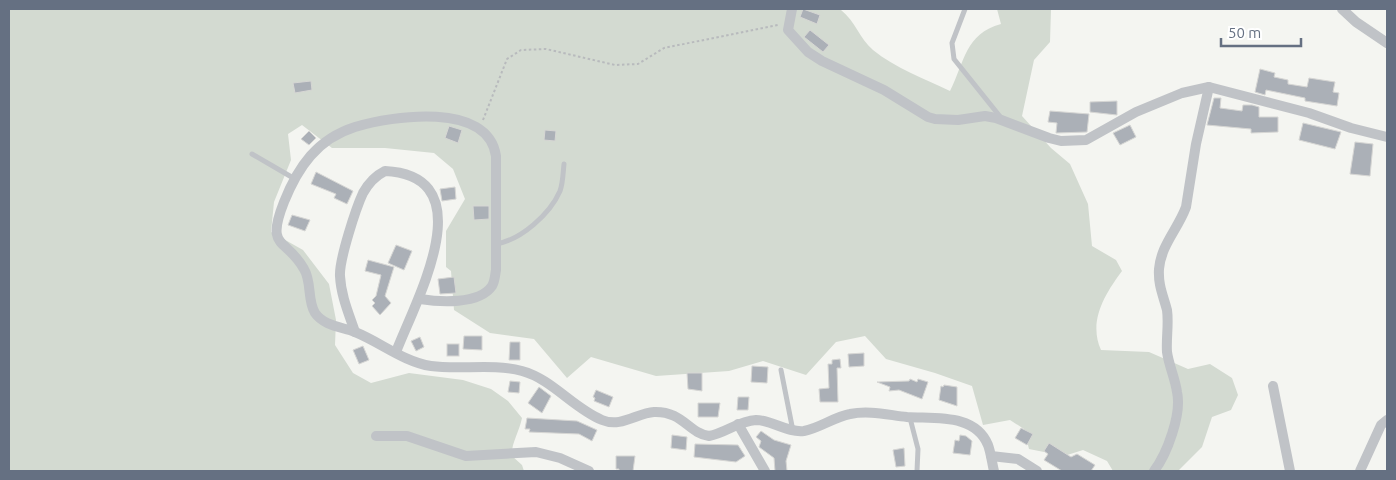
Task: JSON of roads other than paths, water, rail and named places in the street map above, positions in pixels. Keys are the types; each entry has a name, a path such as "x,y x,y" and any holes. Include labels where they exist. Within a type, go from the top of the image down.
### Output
{"street":[{"path":"792,9 788,24 790,34 808,52 906,102 928,117 943,120 985,116 1002,120 1061,141 1086,140 1136,112 1182,93 1209,87 1309,113 1351,128 1387,137"},
{"path":"1342,9 1356,22 1387,43"},
{"path":"1154,471 1166,450 1178,405 1178,393 1168,361 1167,312 1159,288 1160,268 1167,241 1186,207 1194,152 1209,87"},
{"path":"420,299 435,301 466,298 486,292 494,278 496,244 495,148 489,137 479,130 448,117 432,115 383,120 337,133 327,140 302,165 276,224 278,238 305,270 315,313 322,320 355,332 429,366 522,371 539,378 576,405 606,422 633,419 654,412 665,413 683,419 694,429 709,436 717,435 738,424 759,420 793,431 804,431 837,417 852,414 944,417 957,420 973,428 983,437 991,456 994,471"},
{"path":"355,332 343,298 341,265 363,193 373,180 384,171 404,175 417,180 432,191 438,210 437,234 432,260 420,299 396,352"},
{"path":"1273,386 1290,471"},
{"path":"1360,471 1381,426 1387,420"},
{"path":"738,424 765,471"},
{"path":"376,436 407,436 466,456 536,452 560,458 589,471"},
{"path":"991,456 1018,459 1037,471"}],"lane":[{"path":"965,9 952,43 954,59 1002,120"},
{"path":"252,154 295,179"},
{"path":"496,244 512,240 541,217 559,192 564,164"},
{"path":"781,370 793,431"},
{"path":"910,417 918,449 917,471"}]}
